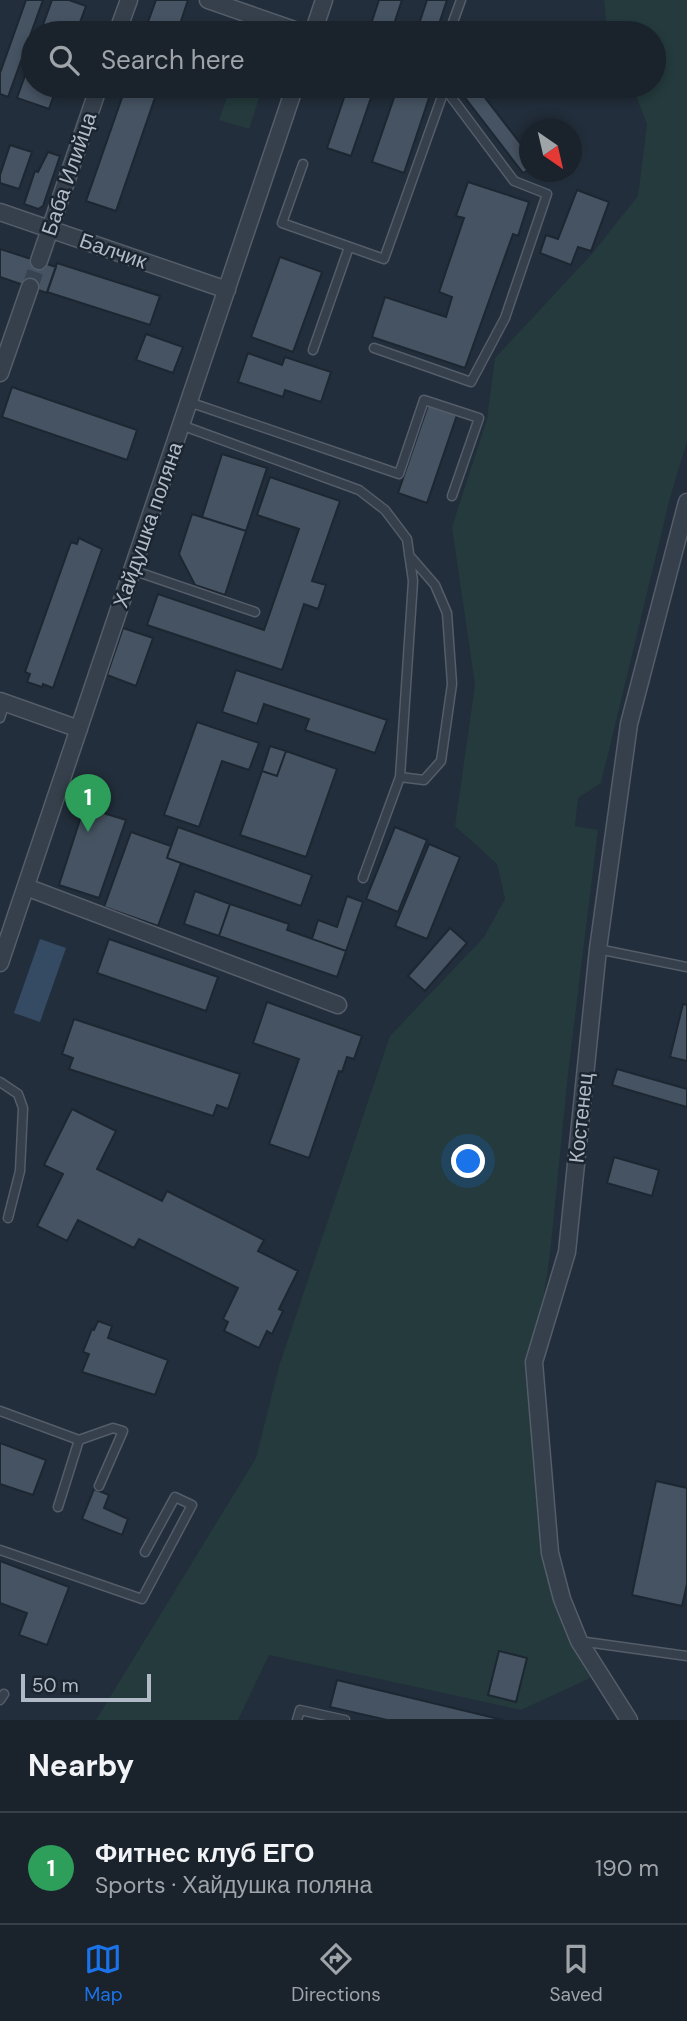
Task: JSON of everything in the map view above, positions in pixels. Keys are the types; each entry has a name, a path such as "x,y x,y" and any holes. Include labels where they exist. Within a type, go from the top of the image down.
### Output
{"street":[{"path":"121,21 129,0"},
{"path":"208,0 268,21"},
{"path":"317,21 324,0"},
{"name":"Баба Илийца","path":"39,261 95,98"},
{"name":"Хайдушка поляна","path":"0,963 291,98"},
{"name":"Балчик","path":"0,212 227,289"},
{"path":"0,373 30,287"},
{"name":"Костенец","path":"628,1720 579,1640 562,1599 550,1553 534,1362 567,1252 598,949 629,724 687,506"},
{"path":"2,707 79,729"},
{"path":"26,887 338,1005"}],"lane":[{"path":"453,21 461,0"},
{"path":"303,164 282,223 384,259 440,98"},
{"path":"374,348 471,382 505,318 547,194 514,181 452,98"},
{"path":"313,350 349,247"},
{"path":"189,402 399,474 424,400 479,418 453,496"},
{"path":"181,425 359,490 385,510 407,539 413,581 400,777 363,878"},
{"path":"400,777 424,780 441,761 452,684 447,613 435,585 410,555"},
{"path":"132,570 255,612"},
{"path":"598,949 687,967"},
{"path":"0,1082 18,1094 23,1108 20,1171 8,1218"},
{"path":"0,1411 79,1440 113,1428 123,1431 99,1486"},
{"path":"58,1507 79,1440"},
{"path":"0,1550 142,1599 192,1505 175,1497 145,1552"},
{"path":"579,1640 687,1656"},
{"path":"297,1720 300,1710 345,1720"}],"green space":[{"path":"604,0 687,0 687,441 670,498 601,783 578,798 575,826 598,830 568,1074 550,1254 534,1362 550,1553 599,1674 521,1710 269,1655 238,1720 96,1720 256,1458 279,1366 390,1036 484,937 505,899 497,864 455,826 475,685 452,527 487,419 495,358 591,255 638,196 647,124 637,98 666,98 666,21 606,20"},
{"path":"227,98 259,98 249,129 219,120"}],"water":[{"path":"40,939 66,948 40,1022 14,1013"}],"building":[{"path":"26,0 43,0 35,21 21,21 21,61 8,97 0,94 0,73"},
{"path":"52,0 69,0 86,6 80,21 44,21"},
{"path":"156,0 188,0 181,21 148,21"},
{"path":"379,0 402,0 395,21 372,21"},
{"path":"427,0 447,0 440,21 420,21"},
{"path":"21,87 21,98 53,98 49,109 17,98"},
{"path":"122,98 155,98 116,211 86,201"},
{"path":"344,98 371,98 351,156 327,148"},
{"path":"394,98 429,98 404,173 372,162"},
{"path":"465,98 485,98 519,142 519,168"},
{"path":"10,145 32,152 19,189 0,183"},
{"path":"48,152 60,156 43,206 38,209 24,204 35,171 38,172"},
{"path":"468,182 529,202 518,236 513,234 465,368 372,337 385,297 446,317 452,297 439,292 464,218 456,216"},
{"path":"577,190 609,202 591,251 578,247 571,265 540,253 546,235 558,239"},
{"path":"0,249 56,267 47,293 0,277"},
{"path":"280,257 322,272 293,352 251,337"},
{"path":"57,263 160,296 150,325 47,292"},
{"path":"146,334 183,347 173,373 136,360"},
{"path":"248,353 282,365 285,357 331,372 321,402 285,390 283,397 238,382"},
{"path":"12,387 137,430 127,460 2,417"},
{"path":"428,405 457,415 427,503 398,493"},
{"path":"222,454 267,468 246,531 202,517"},
{"path":"270,477 340,501 312,581 326,585 318,609 304,604 282,670 147,625 158,594 264,630 299,529 257,515"},
{"path":"192,514 246,531 225,595 195,585 179,554"},
{"path":"79,538 102,549 53,688 43,684 42,687 27,682 30,674 25,672 71,542 77,544"},
{"path":"123,628 153,638 136,686 107,675"},
{"path":"236,670 387,720 375,753 305,730 309,719 264,704 257,724 222,712"},
{"path":"197,722 259,743 249,770 222,761 199,827 164,815"},
{"path":"270,746 286,751 277,776 262,771"},
{"path":"286,751 337,769 306,857 240,835 262,771 277,776"},
{"path":"84,807 126,820 99,898 59,885"},
{"path":"178,827 312,875 301,906 167,858"},
{"path":"395,827 427,840 398,912 366,899"},
{"path":"131,832 171,846 167,858 181,863 158,926 104,907"},
{"path":"429,844 460,857 427,939 395,926"},
{"path":"195,891 230,904 219,936 184,924"},
{"path":"347,896 363,902 346,951 312,939 318,920 337,927"},
{"path":"230,904 289,924 287,930 346,951 337,977 219,936"},
{"path":"450,928 467,943 425,991 408,976"},
{"path":"109,939 218,977 206,1011 97,973"},
{"path":"267,1002 362,1036 354,1059 347,1057 342,1072 339,1071 309,1158 269,1144 299,1059 253,1043"},
{"path":"683,1004 687,1005 687,1061 670,1057"},
{"path":"74,1019 240,1074 228,1109 217,1105 213,1116 69,1069 73,1058 62,1054"},
{"path":"617,1069 687,1089 687,1107 612,1085"},
{"path":"72,1109 116,1131 97,1169 162,1201 167,1191 264,1240 258,1251 298,1271 279,1309 283,1311 272,1334 267,1331 259,1348 224,1331 228,1322 223,1319 238,1288 139,1239 134,1248 78,1220 67,1241 37,1226 63,1174 44,1165"},
{"path":"614,1157 659,1170 652,1196 607,1183"},
{"path":"98,1321 112,1326 108,1338 168,1360 155,1395 82,1372 89,1354 83,1352"},
{"path":"0,1443 46,1460 33,1495 0,1484"},
{"path":"656,1481 687,1488 687,1584 682,1606 632,1595"},
{"path":"94,1489 109,1495 104,1508 128,1519 122,1535 82,1519"},
{"path":"0,1561 69,1587 47,1645 19,1635 27,1613 0,1603"},
{"path":"499,1651 527,1658 516,1702 488,1695"},
{"path":"337,1680 503,1720 387,1720 330,1707"}],"tunnel":[{"path":"30,287 39,261"}],"place":[{"name":"Фитнес клуб ЕГО","path":"88,832"}]}
